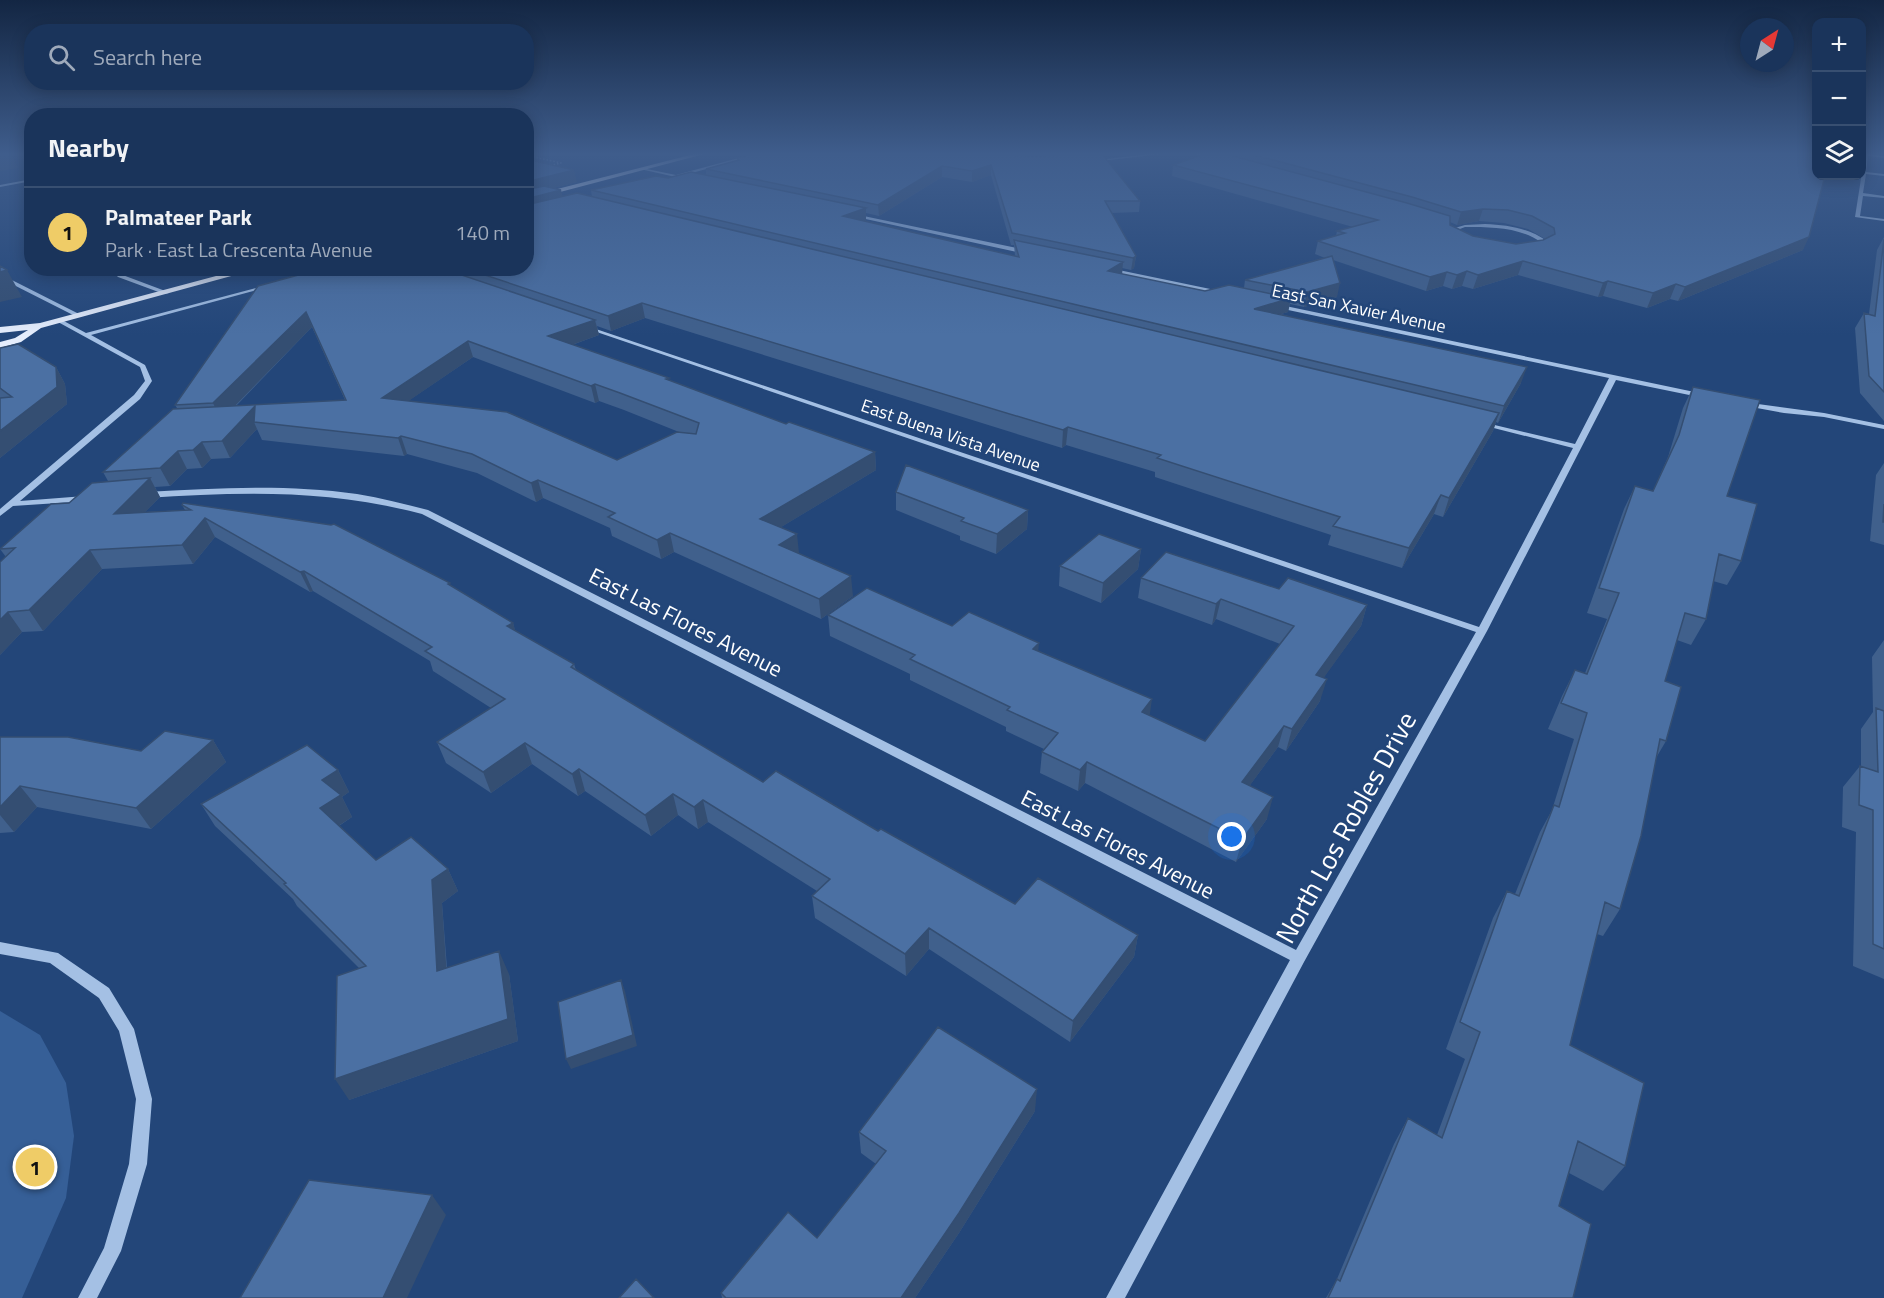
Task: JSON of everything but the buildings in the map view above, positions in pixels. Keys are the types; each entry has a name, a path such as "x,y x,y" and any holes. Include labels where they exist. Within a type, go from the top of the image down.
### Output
{"main road":[{"path":"0,330 40,326 228,276"},
{"path":"0,345 18,340 40,326"}],"street":[{"path":"852,214 1039,255"},
{"path":"1858,214 1857,217 1884,220"},
{"path":"1446,225 1456,228 1491,226 1520,230 1540,238 1545,242 1545,246 1541,249 1521,252 1475,247 1449,235 1450,231 1456,228"},
{"path":"1098,267 1226,295"},
{"path":"0,276 79,316"},
{"path":"120,276 166,293"},
{"path":"85,334 276,284"},
{"name":"East San Xavier Avenue","path":"1273,305 1715,398"},
{"path":"0,513 137,397 149,381 143,366 60,321"},
{"name":"East Buena Vista Avenue","path":"580,326 1482,631"},
{"name":"North Los Robles Drive","path":"1115,1298 1299,958 1482,631 1613,378"},
{"path":"1738,402 1784,411 1824,415 1884,428"},
{"path":"1473,421 1577,447"},
{"name":"East Las Flores Avenue","path":"135,496 270,490 319,491 392,502 425,512 1299,958"},
{"path":"11,504 101,498"},
{"path":"0,948 53,957 104,993 126,1029 144,1099 138,1164 112,1251 87,1298"}],"shaded area":[{"path":"0,1011 40,1035 66,1083 74,1136 66,1198 22,1298 0,1298"}],"place":[{"name":"Palmateer Park","path":"35,1167"}]}
